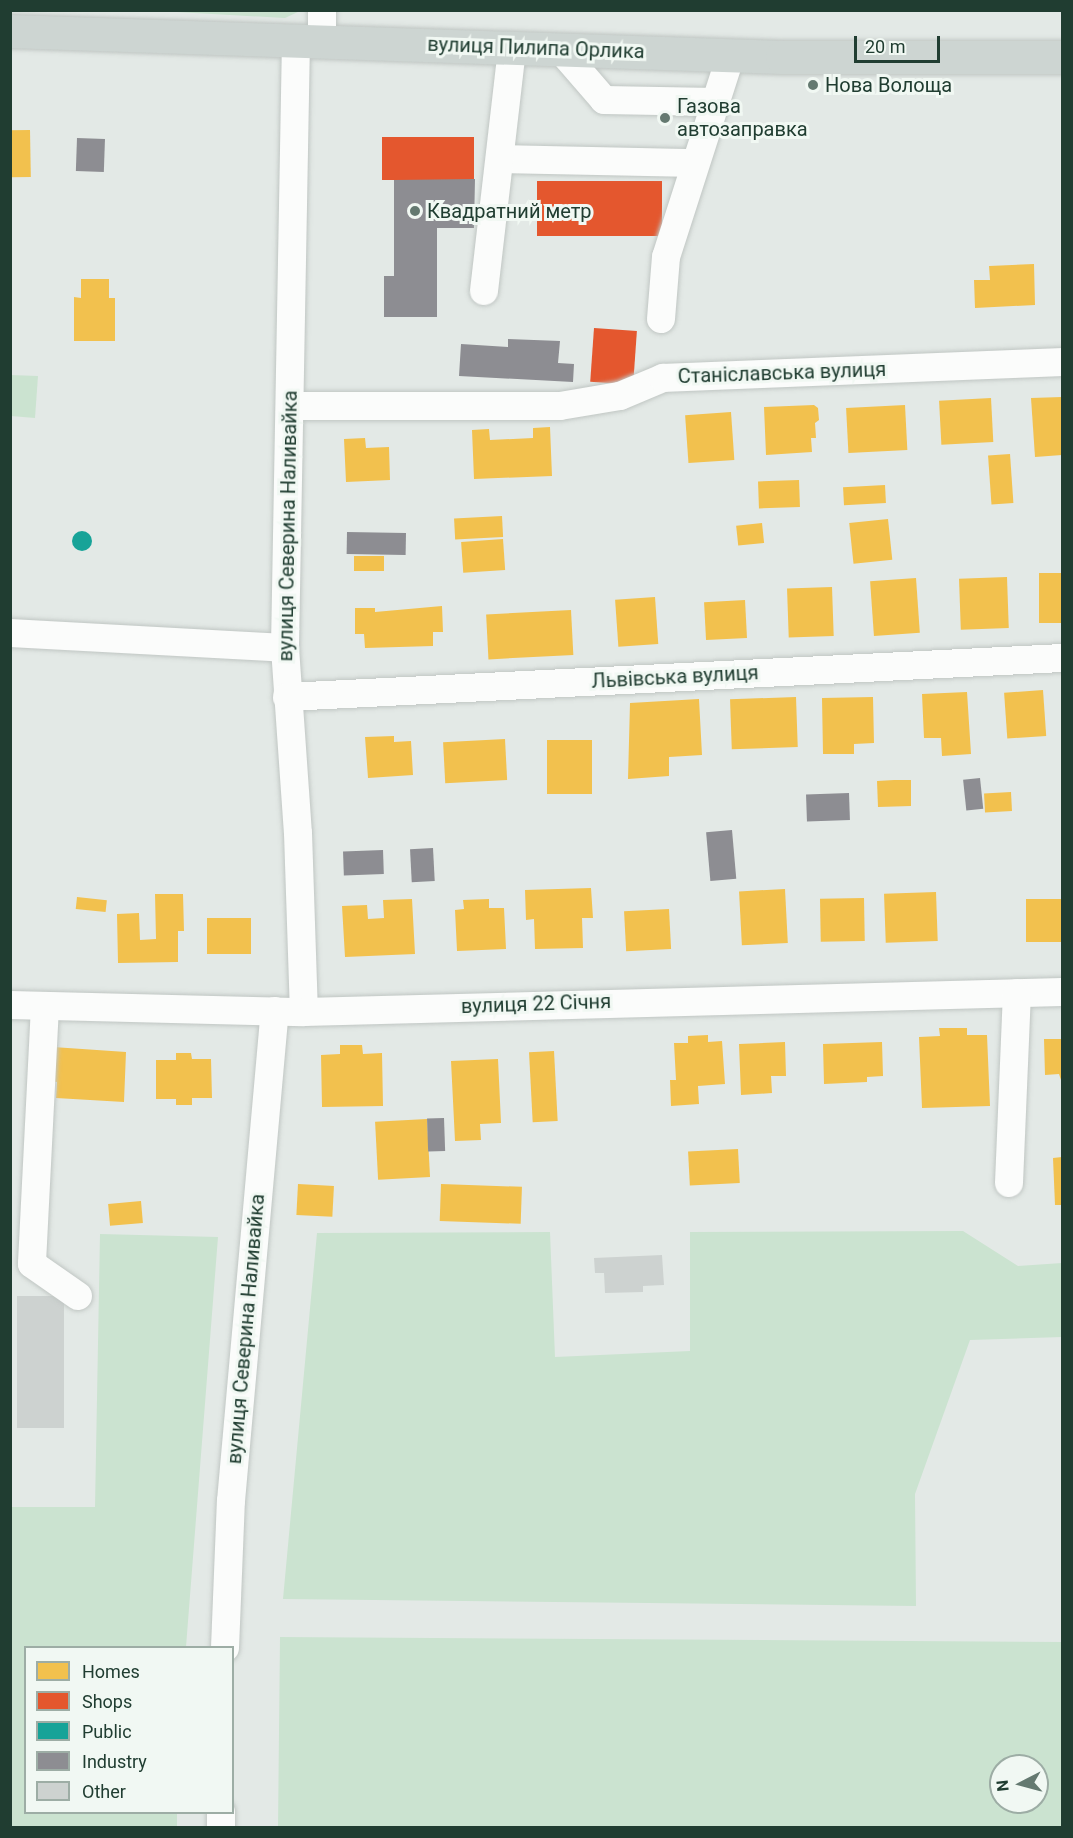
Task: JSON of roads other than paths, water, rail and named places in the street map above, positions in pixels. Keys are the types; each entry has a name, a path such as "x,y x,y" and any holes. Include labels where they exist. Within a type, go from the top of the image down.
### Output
{"main road":[{"name":"вулиця Пилипа Орлика","path":"10,31 313,31 513,48 731,55 1062,57"}],"street":[{"name":"вулиця Северина Наливайка","path":"304,1012 298,832 285,648 291,406 313,31"},
{"path":"484,291 513,48"},
{"path":"560,49 604,100 716,102"},
{"path":"661,319 666,257 731,55"},
{"path":"500,159 695,164"},
{"name":"Станіславська вулиця","path":"291,406 560,405 620,396 663,378 1062,362"},
{"path":"10,633 285,648"},
{"name":"Львівська вулиця","path":"287,697 1062,658"},
{"name":"вулиця 22 Січня","path":"10,1005 304,1012 1062,992"},
{"path":"1009,1183 1017,993"},
{"path":"45,1006 32,1264 78,1296"},
{"name":"вулиця Северина Наливайка","path":"225,1646 231,1501 275,1011"}],"place":[{"name":"Нова Волоща","path":"813,85"},
{"name":"Газова автозаправка","path":"665,118"},
{"name":"Квадратний метр","path":"415,211"}]}
